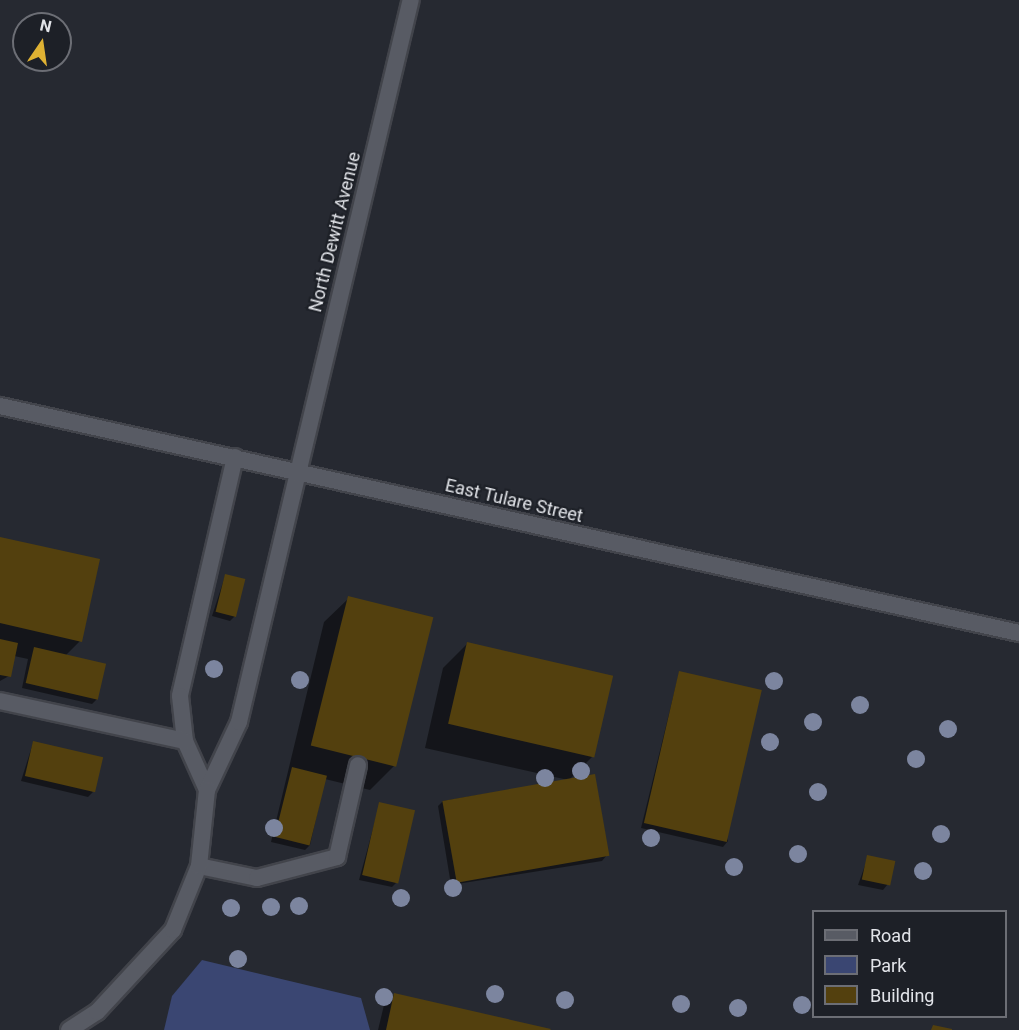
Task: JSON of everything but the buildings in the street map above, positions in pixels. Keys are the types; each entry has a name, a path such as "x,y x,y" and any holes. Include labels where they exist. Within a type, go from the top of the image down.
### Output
{"main road":[{"name":"North Dewitt Avenue","path":"207,790 239,722 411,0"},
{"name":"East Tulare Street","path":"0,406 1019,633"},
{"path":"69,1030 97,1012 173,930 199,866 207,790 185,741 180,696 183,668 235,457"},
{"path":"0,701 185,741"},
{"path":"199,866 257,878 337,857 358,765"}],"green space":[{"path":"202,960 361,998 370,1030 164,1030 172,996"}]}
